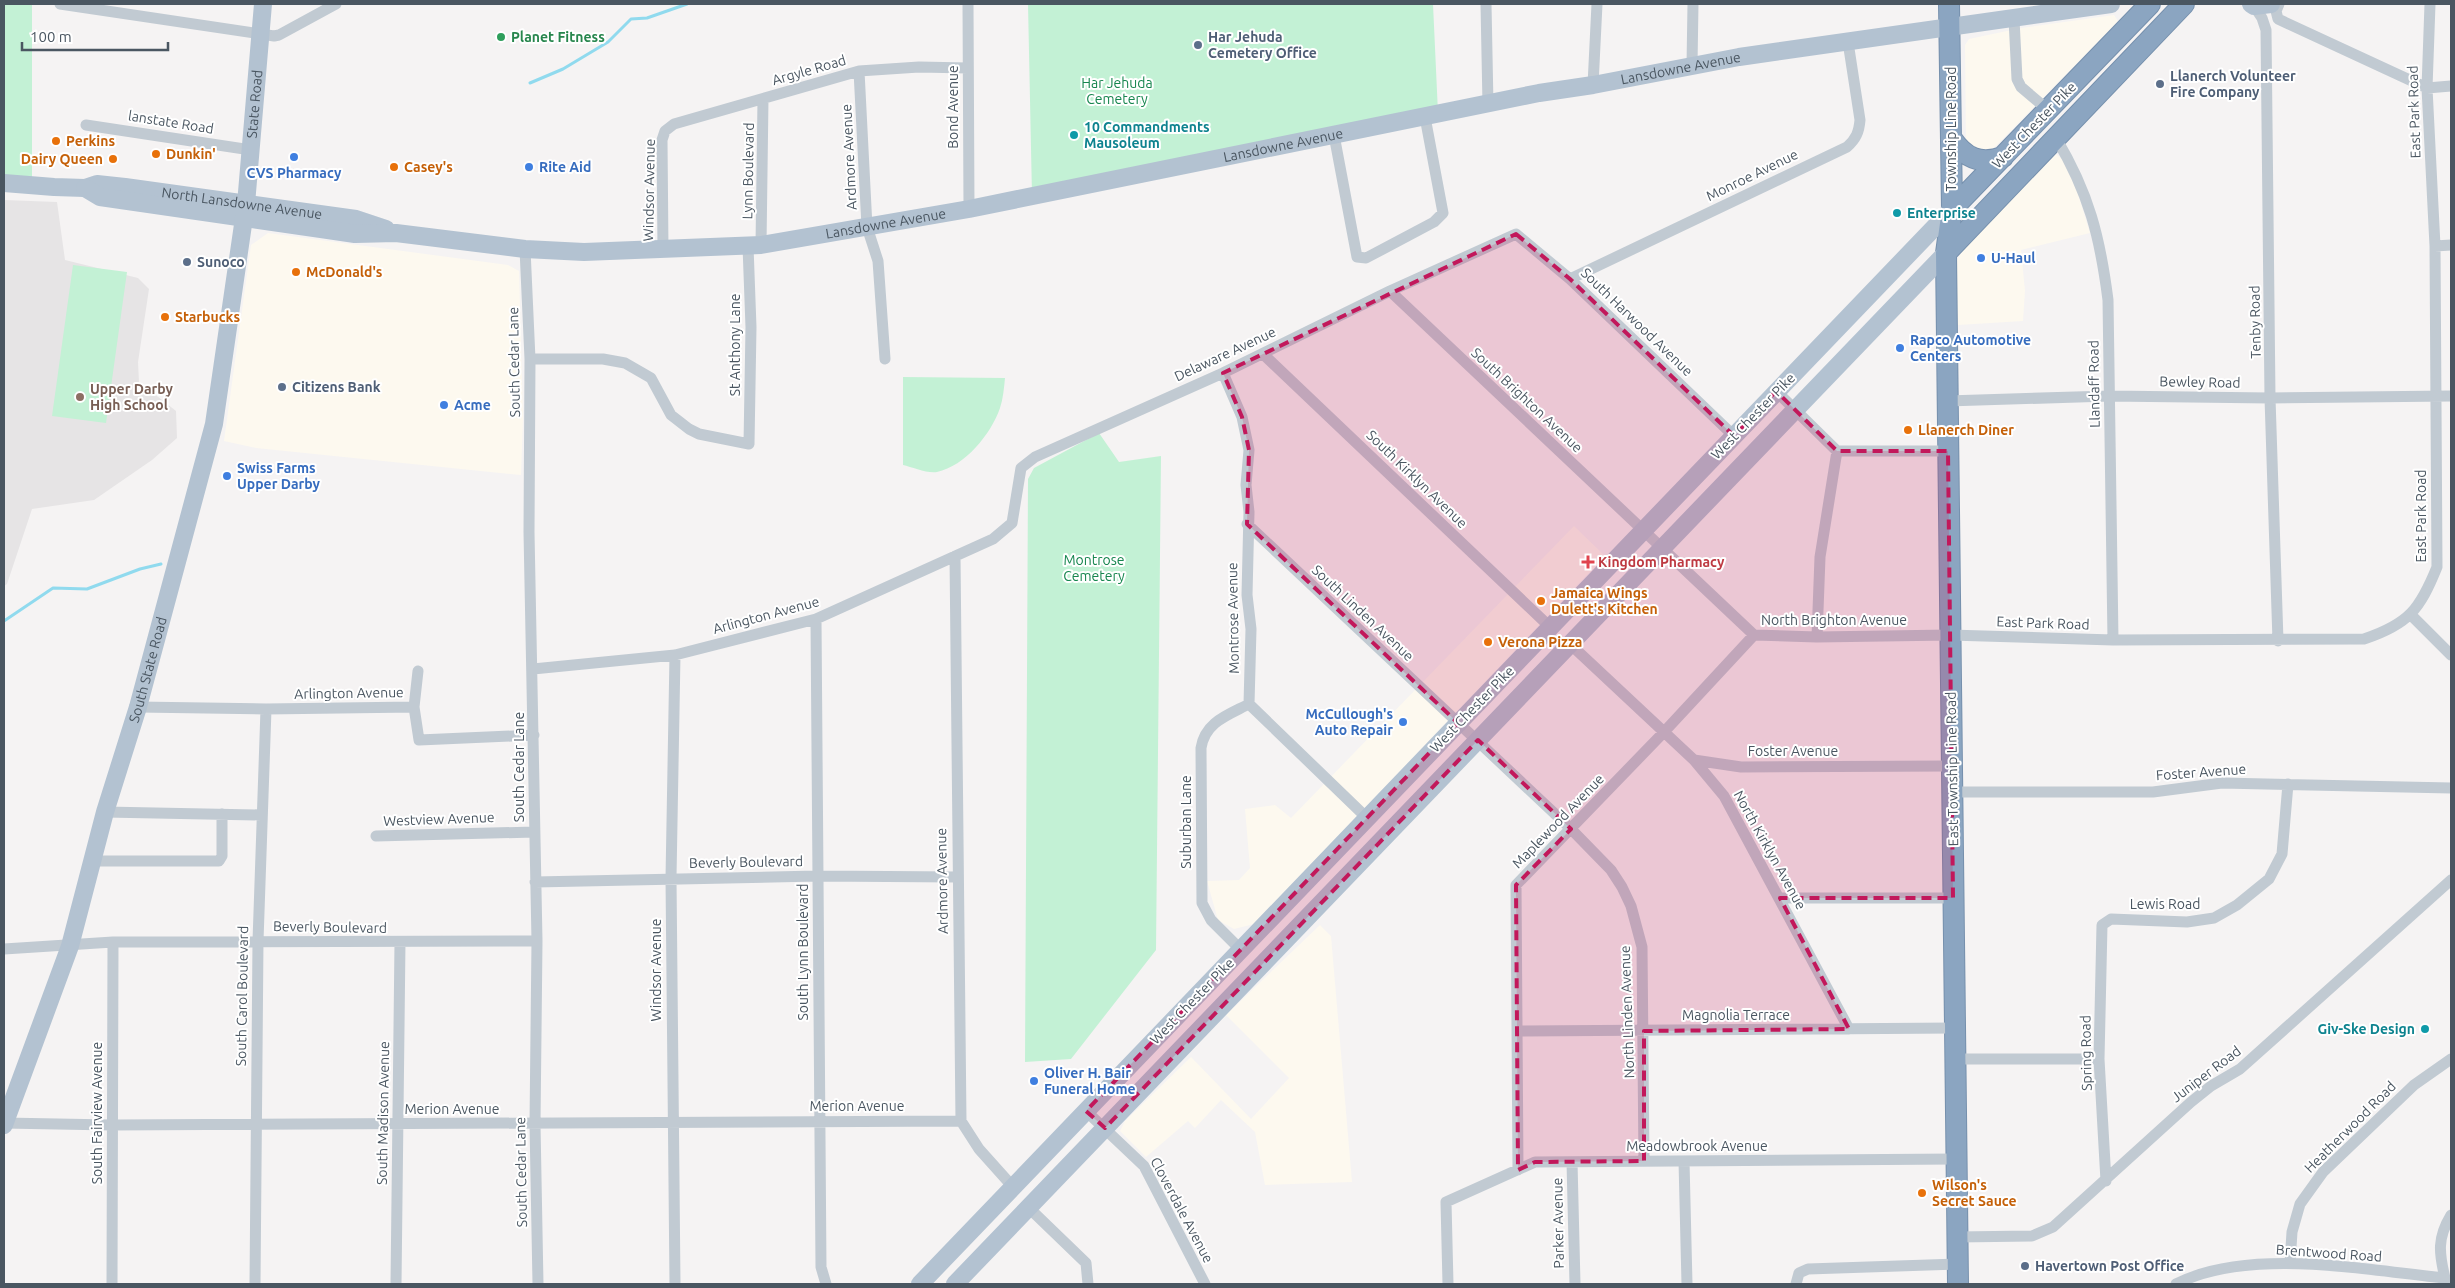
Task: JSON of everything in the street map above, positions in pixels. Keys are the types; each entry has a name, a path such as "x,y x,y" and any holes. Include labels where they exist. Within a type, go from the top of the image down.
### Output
{"highway":[{"name":"Township Line Road","path":"1946,253 1952,209 1949,4"},
{"name":"West Chester Pike","path":"1952,209 2150,4"},
{"name":"West Chester Pike","path":"1946,253 2184,4"},
{"path":"1952,139 1964,154 1972,159 1986,162 2003,157"},
{"name":"East Township Line Road","path":"1946,253 1958,1284"}],"main road":[{"name":"State Road","path":"245,211 263,4"},
{"name":"Lansdowne Avenue","path":"525,249 584,252 755,245 969,209 1334,134 1488,105 1539,93 1594,85 1692,65 2112,4"},
{"name":"North Lansdowne Avenue","path":"4,183 85,188 97,184 245,211 356,219 396,233 525,249"},
{"name":"West Chester Pike","path":"920,1284 1952,209"},
{"name":"South State Road","path":"4,1123 70,946 105,812 138,707 214,424 245,211"},
{"name":"West Chester Pike","path":"955,1284 1946,253"}],"street":[{"path":"60,4 96,6 280,35 336,4"},
{"name":"Bond Avenue","path":"968,4 969,209"},
{"path":"1486,4 1488,105"},
{"path":"1594,85 1597,4"},
{"path":"1692,65 1693,4"},
{"path":"2263,8 2276,11 2279,4"},
{"name":"East Park Road","path":"1950,635 2113,640 2278,641 2364,639 2388,631 2411,615 2428,589 2437,567 2435,246 2427,88 2430,4"},
{"path":"2263,8 2266,30"},
{"path":"2263,8 2427,88 2451,86"},
{"name":"Tenby Road","path":"2263,8 2262,18 2266,30 2270,398 2278,641"},
{"path":"2014,18 2017,79 2021,87 2048,110"},
{"name":"Monroe Avenue","path":"1570,279 1848,147 1858,133 1860,120 1848,42"},
{"name":"Argyle Road","path":"665,130 674,124 859,71 919,67 968,68"},
{"name":"Ardmore Avenue","path":"859,71 867,227 878,261 885,359"},
{"name":"Lynn Boulevard","path":"755,245 763,99"},
{"path":"1334,134 1357,256 1366,258 1434,222 1443,213 1425,117"},
{"name":"lanstate Road","path":"91,125 251,150"},
{"name":"Windsor Avenue","path":"663,250 662,140 665,130"},
{"name":"Llandaff Road","path":"2056,138 2083,188 2091,210 2102,255 2108,300 2113,640"},
{"name":"South Harwood Avenue","path":"1516,234 1570,279 1734,436"},
{"name":"Delaware Avenue","path":"993,539 1012,523 1021,468 1035,457 1223,373 1390,291 1516,234"},
{"name":"St Anthony Lane","path":"530,359 603,359 625,363 651,378 672,415 689,429 699,434 749,444 751,327 755,245"},
{"path":"2435,246 2451,246"},
{"name":"South Cedar Lane","path":"525,249 530,359 529,532 537,941 535,1124 538,1284"},
{"name":"South Brighton Avenue","path":"1390,291 1663,548"},
{"name":"South Kirklyn Avenue","path":"1263,354 1550,627"},
{"name":"Montrose Avenue","path":"1223,373 1242,417 1249,450 1246,485 1249,512 1247,524 1247,595 1251,630 1249,704"},
{"path":"1776,391 1838,451 1948,450"},
{"name":"Bewley Road","path":"1948,401 2110,396 2270,398 2451,396"},
{"path":"1816,637 1822,539 1838,451"},
{"name":"South Linden Avenue","path":"1247,524 1458,723"},
{"name":"Arlington Avenue","path":"533,668 675,655 816,620 993,539"},
{"name":"North Brighton Avenue","path":"1663,548 1754,635 1816,637 1950,635"},
{"name":"Ardmore Avenue","path":"955,556 961,1121"},
{"path":"2411,615 2451,655"},
{"name":"South Lynn Boulevard","path":"816,620 820,1268 826,1284"},
{"name":"Maplewood Avenue","path":"1518,1170 1516,885 1664,732 1754,635"},
{"name":"North Kirklyn Avenue","path":"1570,644 1694,760 1732,809 1849,1029"},
{"name":"Windsor Avenue","path":"675,655 671,878 675,1284"},
{"path":"414,707 418,671"},
{"path":"1249,704 1367,818"},
{"name":"Suburban Lane","path":"1240,950 1211,920 1202,903 1201,748 1202,738 1215,722 1249,704"},
{"name":"Arlington Avenue","path":"138,707 266,709 414,707 419,740 534,735"},
{"name":"South Carol Boulevard","path":"255,1284 258,941 266,709"},
{"name":"North Linden Avenue","path":"1458,723 1571,829 1611,870 1631,906 1642,947 1644,1161"},
{"name":"Foster Avenue","path":"1694,760 1741,767 1952,766"},
{"name":"Foster Avenue","path":"1952,792 2153,792 2222,783 2451,788"},
{"name":"Lewis Road","path":"2102,925 2111,919 2187,922 2214,918 2237,905 2269,879 2282,854 2288,784"},
{"path":"105,812 261,815"},
{"path":"92,861 218,861 222,856 222,814"},
{"name":"Westview Avenue","path":"376,836 534,832"},
{"name":"Beverly Boulevard","path":"535,882 817,876 957,877"},
{"name":"Juniper Road","path":"1957,1237 2040,1234 2053,1227 2106,1181 2186,1106 2210,1086 2240,1069 2451,880"},
{"path":"1780,898 1953,898"},
{"name":"Spring Road","path":"2102,925 2099,1059 2106,1181"},
{"name":"Beverly Boulevard","path":"4,949 113,942 537,941"},
{"name":"South Fairview Avenue","path":"112,1284 113,942"},
{"name":"South Madison Avenue","path":"396,1284 400,942"},
{"name":"Magnolia Terrace","path":"1517,1031 1955,1028"},
{"path":"1955,1060 2099,1059"},
{"name":"Heatherwood Road","path":"2290,1263 2292,1232 2300,1204 2323,1172 2414,1085 2451,1059"},
{"name":"Cloverdale Avenue","path":"1086,1111 1144,1166 1205,1284"},
{"path":"961,1121 978,1149 1013,1187"},
{"name":"Merion Avenue","path":"4,1123 111,1125 673,1124 961,1121"},
{"name":"Meadowbrook Avenue","path":"1448,1284 1446,1202 1535,1162 1956,1159"},
{"path":"1684,1161 1687,1284"},
{"name":"Parker Avenue","path":"1572,1162 1575,1284"},
{"path":"1029,1208 1086,1263 1088,1284"},
{"path":"2448,1281 2439,1254 2442,1232 2451,1215"},
{"name":"Brentwood Road","path":"2176,1284 2193,1276 2234,1266 2290,1263 2448,1281"},
{"path":"1798,1279 1808,1269 1958,1264"}],"highlighted area":[{"path":"1516,234 1570,279 1734,436 1776,391 1837,451 1948,451 1953,898 1780,898 1849,1029 1644,1031 1644,1161 1535,1162 1518,1170 1516,885 1571,829 1478,740 1105,1128 1086,1111 1458,723 1247,524 1249,450 1242,417 1223,373"}],"shaded area":[{"path":"2114,15 2118,21 1989,153 1966,145 1965,45 1969,39 2021,28"},
{"path":"2056,154 2063,160 2077,191 2090,233 2021,250 2025,291 2023,321 1958,325 1955,277 1957,260 1963,250"},
{"name":"Upper Darby High School","path":"4,200 57,202 65,260 138,278 149,289 138,362 139,382 176,411 177,438 152,460 94,500 32,509 7,584 4,586"},
{"path":"268,233 508,265 519,271 523,418 521,475 256,448 224,441 251,245"},
{"path":"1574,526 1605,556 1254,924 1234,929 1218,920 1207,881 1239,880 1250,868 1245,809 1275,805 1291,818"},
{"path":"1320,925 1331,936 1352,1182 1265,1185 1255,1132 1221,1100 1195,1128 1188,1121 1146,1157 1120,1131 1125,1121 1191,1057 1251,1119 1289,1078 1226,1015"}],"green space":[{"path":"4,4 32,4 32,184 4,184"},
{"name":"Har Jehuda Cemetery","path":"1028,4 1433,4 1438,113 1032,196"},
{"path":"73,265 127,272 106,423 52,416"},
{"path":"903,377 1005,378 1003,397 996,418 976,448 947,469 933,472 903,465"},
{"name":"Montrose Cemetery","path":"1099,433 1119,462 1161,456 1156,950 1071,1059 1025,1062 1028,479 1034,468"}],"waterway":[{"path":"530,83 563,69 608,42 631,19 647,18 687,4"},
{"path":"4,621 53,588 87,589 140,569 161,564"}],"place":[{"name":"Planet Fitness","path":"501,37"},
{"name":"Har Jehuda Cemetery Office","path":"1198,45"},
{"name":"Llanerch Volunteer Fire Company","path":"2160,84"},
{"name":"10 Commandments Mausoleum","path":"1074,135"},
{"name":"Perkins","path":"56,141"},
{"name":"Dunkin'","path":"156,154"},
{"name":"CVS Pharmacy","path":"294,157"},
{"name":"Dairy Queen","path":"113,159"},
{"name":"Casey's","path":"394,167"},
{"name":"Rite Aid","path":"529,167"},
{"name":"Enterprise","path":"1897,213"},
{"name":"U-Haul","path":"1981,258"},
{"name":"Sunoco","path":"187,262"},
{"name":"McDonald's","path":"296,272"},
{"name":"Starbucks","path":"165,317"},
{"name":"Rapco Automotive Centers","path":"1900,348"},
{"name":"Citizens Bank","path":"282,387"},
{"name":"Upper Darby High School","path":"80,397"},
{"name":"Acme","path":"444,405"},
{"name":"Llanerch Diner","path":"1908,430"},
{"name":"Swiss Farms Upper Darby","path":"227,476"},
{"name":"Kingdom Pharmacy","path":"1588,562"},
{"name":"Jamaica Wings Dulett's Kitchen","path":"1541,601"},
{"name":"Verona Pizza","path":"1488,642"},
{"name":"McCullough's Auto Repair","path":"1403,722"},
{"name":"Giv-Ske Design","path":"2425,1029"},
{"name":"Oliver H. Bair Funeral Home","path":"1034,1081"},
{"name":"Wilson's Secret Sauce","path":"1922,1193"},
{"name":"Havertown Post Office","path":"2025,1266"}]}
